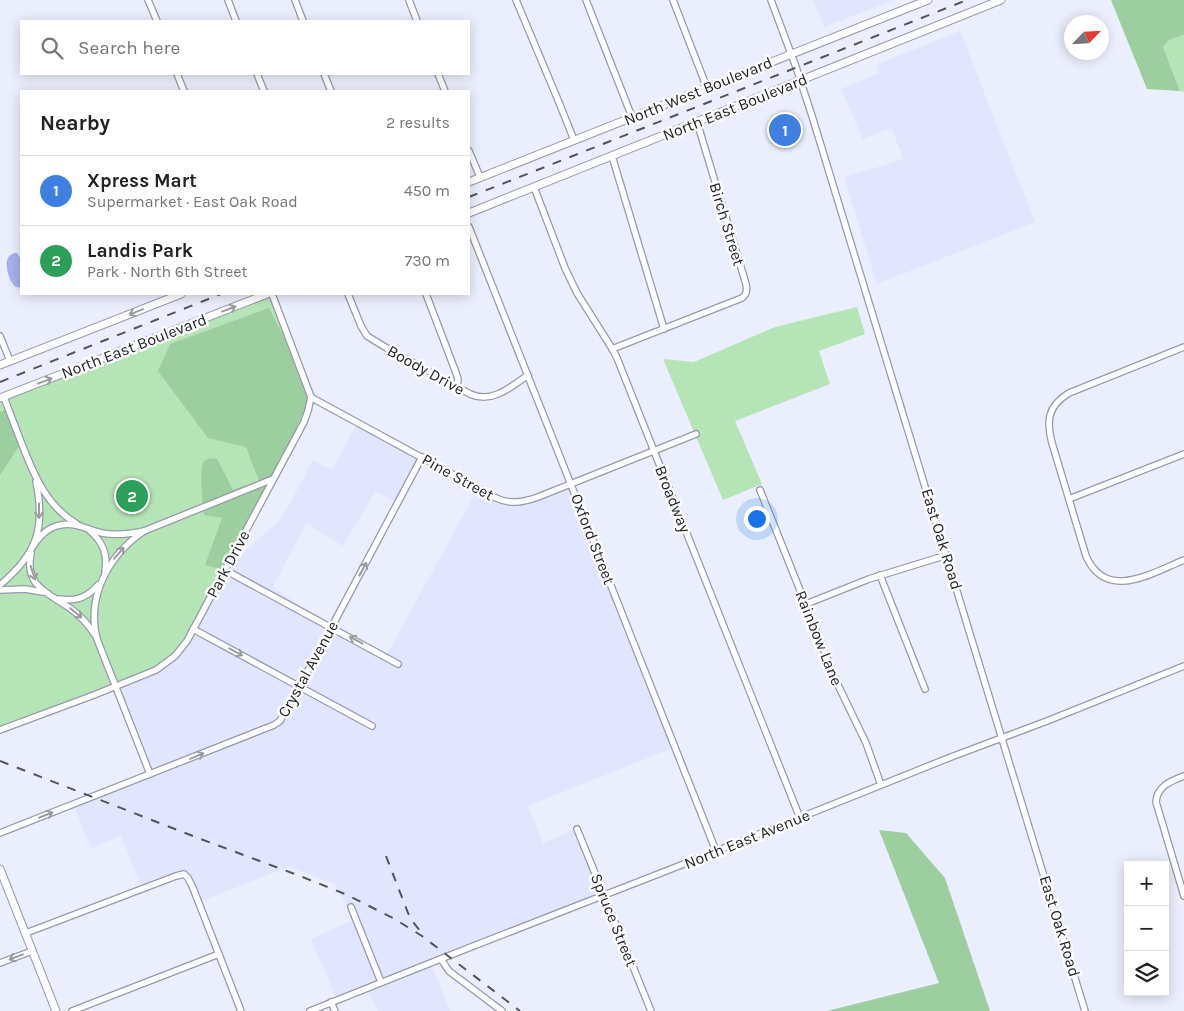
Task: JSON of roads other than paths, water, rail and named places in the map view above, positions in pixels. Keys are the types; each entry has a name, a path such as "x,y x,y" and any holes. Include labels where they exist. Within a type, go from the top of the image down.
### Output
{"main road":[{"name":"North West Boulevard","path":"470,182 928,0"},
{"name":"North East Boulevard","path":"470,213 1001,0"},
{"path":"0,365 178,295"},
{"name":"North East Boulevard","path":"2,398 264,295"},
{"path":"0,868 56,1011"}],"street":[{"path":"148,0 156,20"},
{"path":"228,0 236,20"},
{"path":"295,0 303,20"},
{"path":"409,0 418,20"},
{"path":"516,0 574,140"},
{"path":"586,0 632,117"},
{"path":"673,0 707,88"},
{"name":"East Oak Road","path":"771,0 801,80 1085,1011"},
{"path":"177,75 184,90"},
{"path":"257,75 264,90"},
{"path":"324,75 331,90"},
{"path":"438,75 445,90"},
{"name":"Birch Street","path":"612,349 742,298 747,290 697,122"},
{"path":"470,153 480,177"},
{"path":"612,156 664,328"},
{"name":"Broadway","path":"534,187 565,268 577,293 612,349 800,818"},
{"name":"Oxford Street","path":"470,229 716,851"},
{"path":"272,295 311,397"},
{"name":"Boody Drive","path":"348,295 367,336 476,397 489,397 505,390 528,375"},
{"path":"426,295 458,379 457,387"},
{"path":"0,336 10,361"},
{"path":"1184,347 1068,393 1053,407 1049,420 1050,436 1069,499 1089,563 1094,569 1106,578 1119,582 1145,576 1184,560"},
{"name":"Pine Street","path":"311,397 506,502 528,501 696,434"},
{"name":"Park Drive","path":"0,730 156,670 180,651 304,422 311,397"},
{"path":"2,398 34,475 43,491 68,518 91,531 104,549 106,566 96,595 94,614 97,639"},
{"path":"1069,499 1184,454"},
{"name":"Crystal Avenue","path":"0,832 280,722 422,457"},
{"path":"34,475 40,512 30,560 32,574 38,585 48,594 80,615 91,628 150,774"},
{"path":"0,585 21,565 42,534 54,526 81,526 110,534 134,534 273,479"},
{"name":"Rainbow Lane","path":"760,490 842,696 866,743 881,785"},
{"path":"0,590 25,589 48,594 62,600 76,599 89,594 101,581 113,559 144,531"},
{"path":"806,604 880,575 946,555"},
{"path":"225,570 398,664"},
{"path":"880,575 925,689"},
{"path":"193,629 372,726"},
{"name":"North East Avenue","path":"310,1011 1184,666"},
{"path":"1184,776 1164,785 1158,793 1156,802 1184,896"},
{"name":"Spruce Street","path":"577,829 651,1011"},
{"path":"26,933 184,874 193,888 241,1011"},
{"path":"351,907 381,982"},
{"path":"0,963 32,951"},
{"path":"72,1011 219,954"},
{"path":"441,958 449,971 502,1011"},
{"path":"332,1002 335,1011"}],"water":[{"path":"17,253 19,256 20,287 14,286 7,270 7,261 10,255"}],"railway":[{"path":"470,197 967,0"},
{"path":"0,382 218,295"},
{"path":"0,761 345,894 393,918 422,936 520,1011"},
{"path":"386,856 408,913 421,932"}],"place":[{"name":"Xpress Mart","path":"785,130"},
{"name":"Landis Park","path":"132,496"}]}
